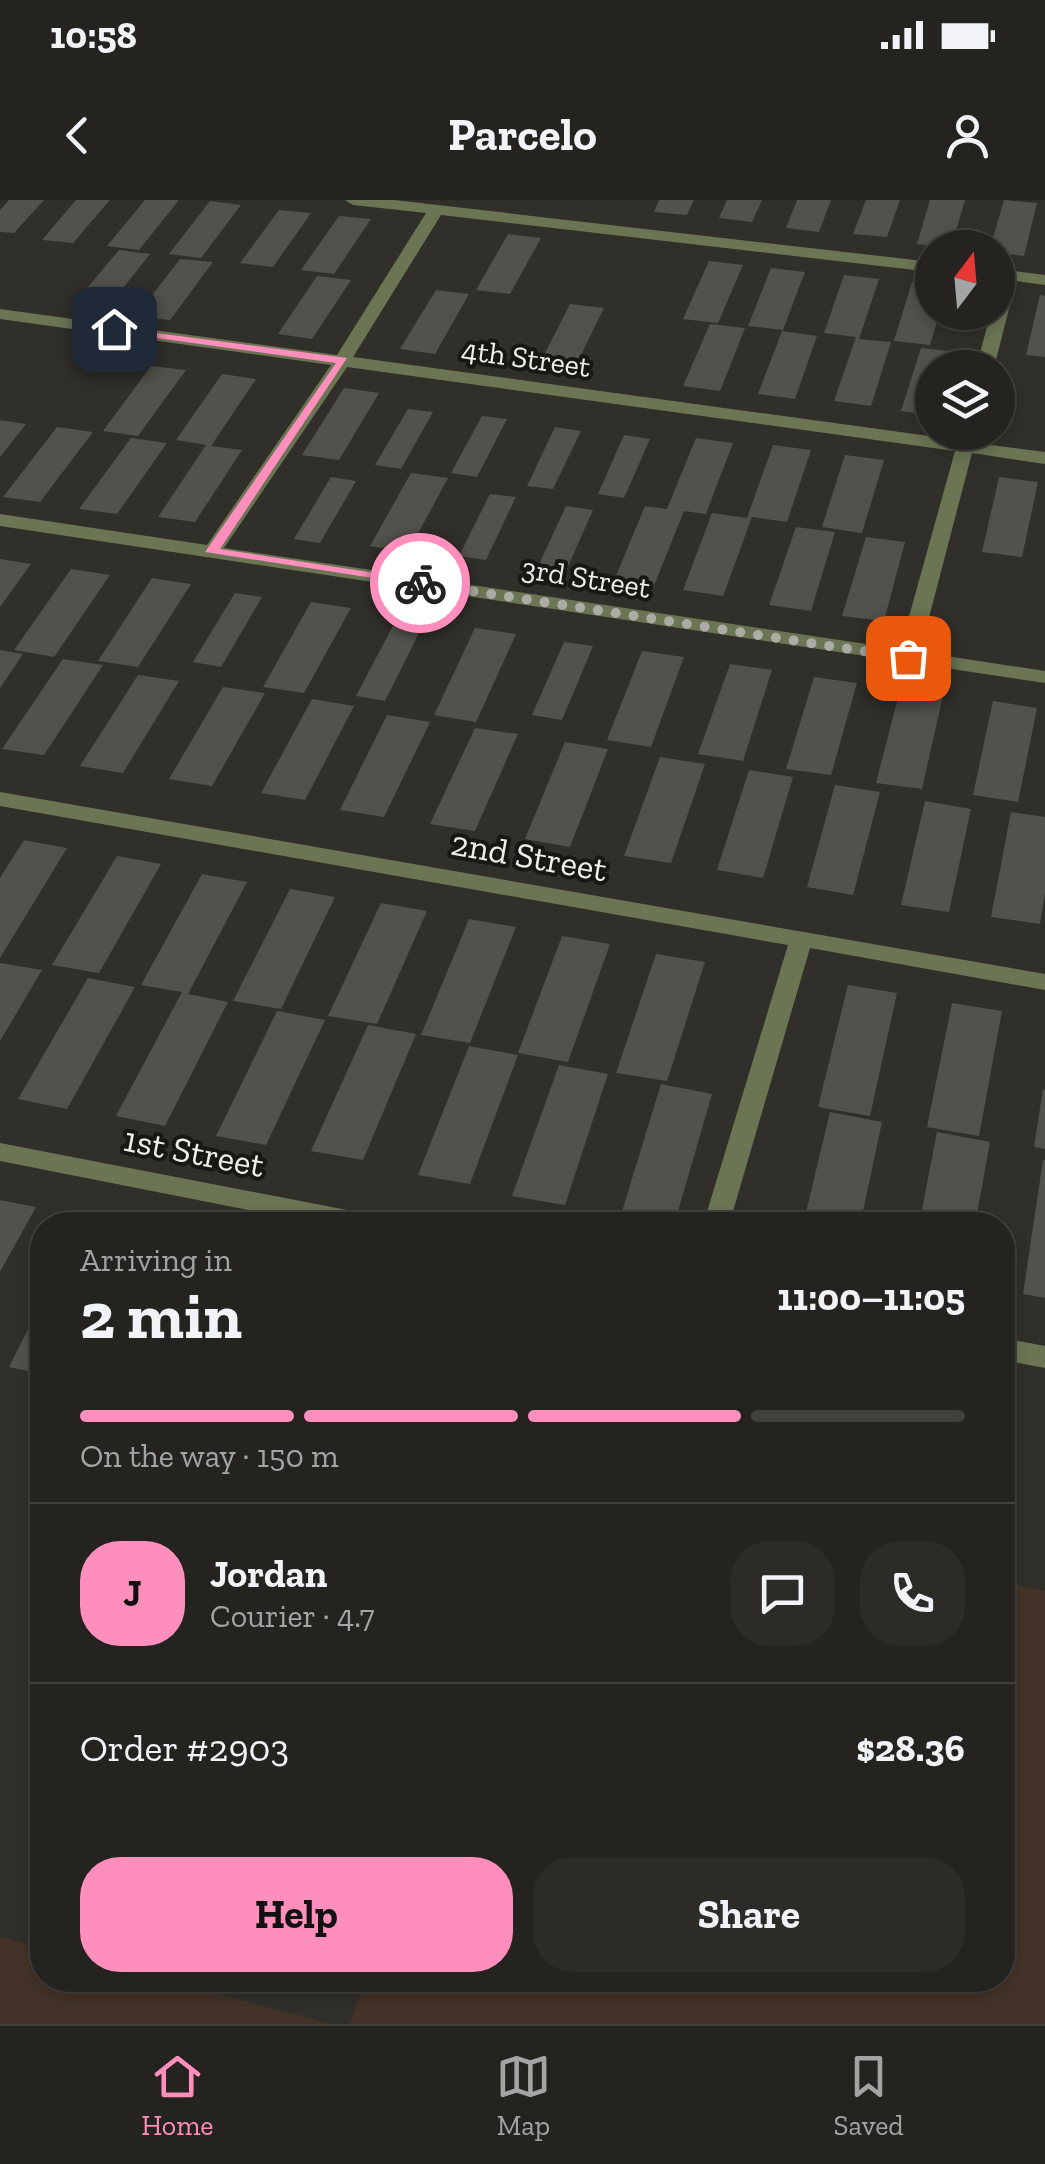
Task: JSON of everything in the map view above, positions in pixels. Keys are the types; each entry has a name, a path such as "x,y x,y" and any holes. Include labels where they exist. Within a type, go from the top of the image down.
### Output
{"lane":[{"path":"353,200 915,265"},
{"path":"212,552 343,360 436,210"},
{"path":"1015,276 1045,280"},
{"name":"4th Street","path":"0,314 915,433"},
{"path":"908,658 964,450"},
{"name":"4th Street","path":"1010,450 1045,458"},
{"name":"3rd Street","path":"0,520 1045,677"},
{"name":"2nd Street","path":"4,807 1045,982"},
{"path":"720,1212 801,940"},
{"name":"1st Street","path":"0,1152 307,1212"},
{"path":"1015,1352 1045,1358"}],"shaded area":[{"path":"1015,1585 1045,1591 1045,2024 350,2024 361,1992 1015,1992"},
{"path":"0,1937 30,1945 30,1992 209,1992 331,2024 0,2024"}],"building":[{"path":"9,200 44,200 14,233 0,232 0,210"},
{"path":"76,200 110,200 73,243 42,240"},
{"path":"145,200 179,200 139,250 107,246"},
{"path":"659,200 694,200 687,215 654,212"},
{"path":"727,200 762,200 752,222 719,218"},
{"path":"797,200 831,200 819,232 786,228"},
{"path":"866,200 900,200 887,237 853,234"},
{"path":"930,200 965,200 956,230 921,230"},
{"path":"1004,200 1037,203 1024,256 1015,255 1015,230 995,230"},
{"path":"210,201 241,205 201,258 169,254"},
{"path":"279,210 311,213 273,267 240,263"},
{"path":"339,216 371,219 334,274 301,270"},
{"path":"508,234 541,238 510,294 476,290"},
{"path":"119,250 150,254 105,311 72,306"},
{"path":"180,259 213,262 170,320 136,316"},
{"path":"709,261 743,265 718,323 683,319"},
{"path":"771,268 805,272 783,330 748,326"},
{"path":"844,275 879,279 859,339 891,342 871,406 834,401 856,337 824,333"},
{"path":"317,276 351,280 312,339 278,334"},
{"path":"915,282 915,330 935,330 930,345 894,341"},
{"path":"436,290 469,294 435,354 400,349"},
{"path":"1040,295 1045,296 1045,357 1026,355"},
{"path":"570,304 604,308 574,369 539,365"},
{"path":"710,324 745,328 720,391 683,386"},
{"path":"782,331 817,336 795,399 758,394"},
{"path":"151,366 186,370 138,436 103,431"},
{"path":"915,367 915,413 901,411"},
{"path":"222,374 256,379 211,446 242,450 195,522 158,517 206,445 176,440"},
{"path":"344,388 379,393 339,460 302,455"},
{"path":"408,409 433,412 401,469 375,465"},
{"path":"482,416 507,419 477,477 451,473"},
{"path":"0,420 26,424 0,457"},
{"path":"57,427 93,432 40,502 3,497"},
{"path":"555,427 581,431 553,489 527,486"},
{"path":"624,435 650,439 624,498 598,494"},
{"path":"131,438 167,443 117,514 79,509"},
{"path":"696,438 733,443 706,514 684,511 653,588 613,583 645,506 667,509"},
{"path":"773,445 811,450 787,522 752,517 723,596 683,590 712,513 747,518"},
{"path":"845,455 884,460 862,533 822,527"},
{"path":"411,473 448,478 408,552 370,546"},
{"path":"331,477 356,481 320,543 294,539"},
{"path":"999,477 1038,482 1022,557 982,552"},
{"path":"490,494 516,497 486,560 459,556"},
{"path":"566,506 593,510 565,573 537,569"},
{"path":"796,527 835,532 811,611 769,605"},
{"path":"866,537 905,542 884,621 842,616"},
{"path":"0,559 31,564 0,607"},
{"path":"71,569 110,575 54,657 14,650"},
{"path":"152,578 191,584 138,667 98,661"},
{"path":"235,593 262,597 221,667 193,662"},
{"path":"311,602 351,608 304,693 263,687"},
{"path":"394,624 421,629 385,701 356,696"},
{"path":"475,628 516,634 476,722 434,715"},
{"path":"564,642 593,646 562,720 532,715"},
{"path":"0,650 23,654 0,688"},
{"path":"642,651 684,657 651,747 607,740"},
{"path":"63,659 103,665 44,755 2,749"},
{"path":"730,664 772,670 743,761 698,754"},
{"path":"138,675 179,681 123,773 80,766"},
{"path":"814,677 857,683 831,775 786,769"},
{"path":"223,687 265,693 212,786 169,779"},
{"path":"900,690 943,696 922,789 876,783"},
{"path":"312,699 354,706 305,800 261,793"},
{"path":"993,701 1037,708 1018,802 973,795"},
{"path":"387,715 430,722 384,817 340,810"},
{"path":"475,728 518,734 475,831 430,824"},
{"path":"565,742 608,749 570,847 525,839"},
{"path":"660,757 705,764 671,863 624,856"},
{"path":"749,770 793,777 763,878 717,870"},
{"path":"835,785 880,792 853,895 807,887"},
{"path":"925,801 971,809 949,912 901,905"},
{"path":"1011,812 1045,817 1045,893 1040,924 991,917"},
{"path":"24,840 67,848 0,958 0,878"},
{"path":"117,856 161,864 99,973 52,965"},
{"path":"202,874 247,882 188,994 228,1002 165,1126 116,1116 182,992 141,985"},
{"path":"290,889 335,897 281,1009 233,1001"},
{"path":"381,903 427,911 377,1024 328,1016"},
{"path":"469,919 516,927 470,1043 421,1035"},
{"path":"562,936 610,944 568,1062 518,1053"},
{"path":"656,954 705,962 667,1081 616,1073"},
{"path":"0,963 42,970 0,1041"},
{"path":"88,978 135,987 67,1109 18,1099"},
{"path":"848,985 897,993 870,1116 818,1107"},
{"path":"952,1003 1002,1011 979,1136 927,1127"},
{"path":"277,1011 325,1020 266,1145 216,1136"},
{"path":"368,1025 416,1034 363,1160 311,1151"},
{"path":"469,1046 518,1055 470,1184 418,1175"},
{"path":"559,1065 608,1074 565,1205 512,1196"},
{"path":"661,1084 712,1094 678,1212 622,1212"},
{"path":"1045,1090 1045,1149 1034,1147"},
{"path":"830,1112 882,1122 863,1212 806,1212"},
{"path":"937,1132 990,1142 977,1212 922,1212"},
{"path":"1045,1160 1045,1298 1023,1294"},
{"path":"0,1200 36,1207 30,1212 0,1272"},
{"path":"30,1326 30,1371 9,1367"}],"way so far":[{"path":"420,583 908,658"}],"route":[{"path":"114,329 343,360 212,552 420,583"}]}
